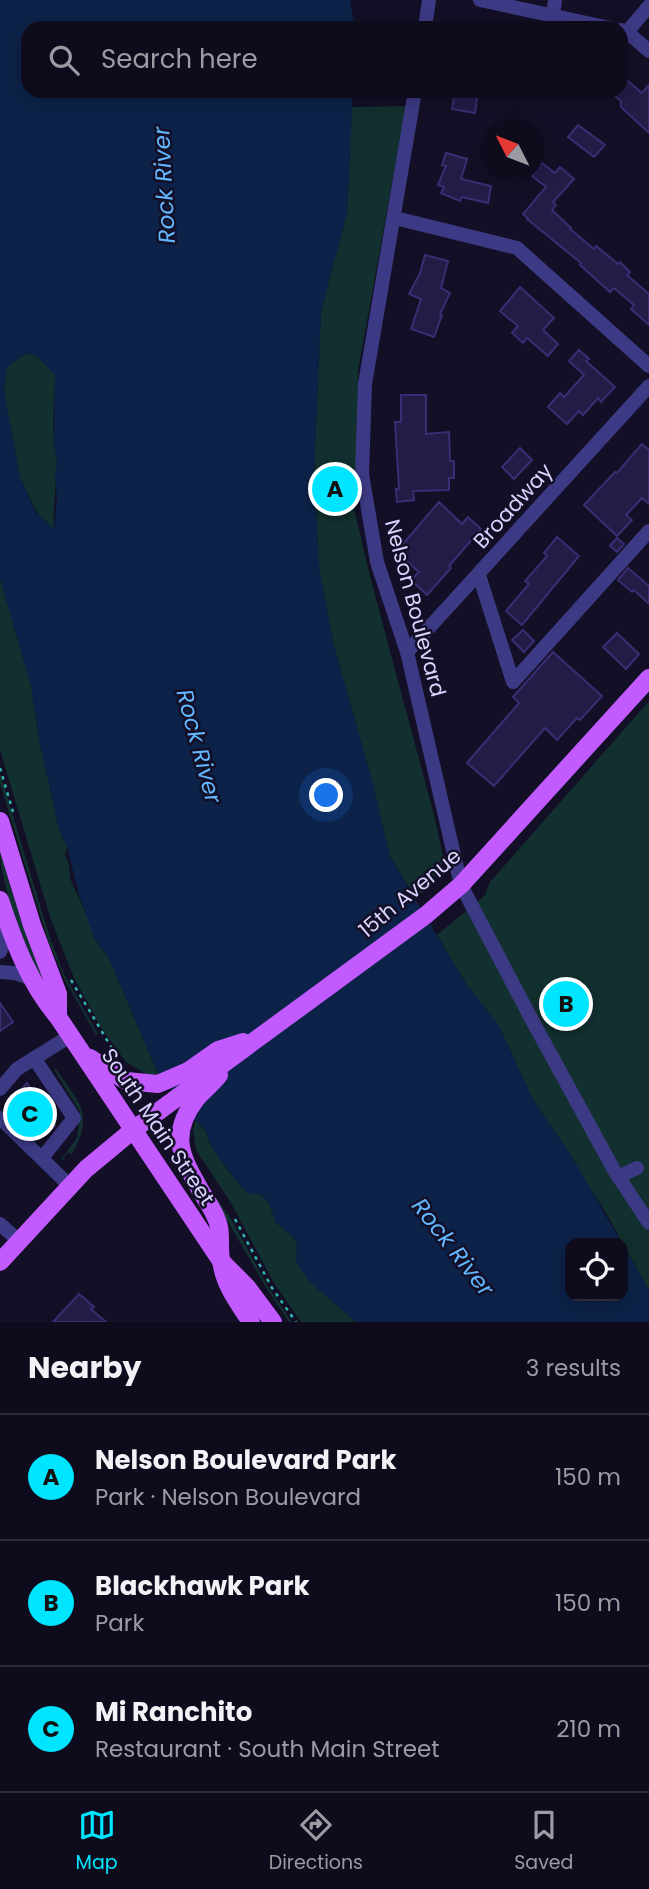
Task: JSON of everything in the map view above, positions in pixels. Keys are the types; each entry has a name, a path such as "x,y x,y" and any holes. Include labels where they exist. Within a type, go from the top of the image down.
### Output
{"main road":[{"name":"15th Avenue","path":"0,1262 86,1169 133,1130 426,915 461,884 649,678"},
{"name":"South Main Street","path":"8,820 32,925 58,994 58,1017"},
{"name":"South Main Street","path":"0,900 31,978 221,1261 247,1287 273,1322"},
{"path":"74,1041 114,1075 142,1083 170,1081 218,1050 260,1036"},
{"path":"221,1261 219,1225 184,1162 180,1149 182,1127 197,1099 236,1054"},
{"name":"South Main Street","path":"221,1261 232,1294 251,1322"}],"street":[{"path":"426,21 429,0"},
{"path":"480,0 577,21"},
{"path":"553,16 555,0"},
{"path":"628,27 649,6"},
{"path":"628,34 649,51"},
{"name":"Nelson Boulevard","path":"414,98 365,384 362,474 377,562 407,652 461,884 533,1023 618,1177 649,1223"},
{"path":"395,218 517,248 649,366"},
{"name":"Broadway","path":"407,652 646,397"},
{"path":"479,575 513,682 649,531"},
{"path":"0,952 8,924"},
{"path":"0,972 31,978"},
{"path":"0,1089 17,1069 34,1058 74,1041"},
{"path":"34,1058 74,1118 42,1158"},
{"path":"0,1118 70,1186"},
{"path":"618,1177 637,1168"},
{"path":"0,1224 19,1241"}],"path":[{"path":"0,768 8,820"},
{"path":"68,975 94,1021 142,1083"},
{"path":"229,1211 272,1288 296,1322"}],"green space":[{"path":"406,106 358,371 359,436 353,505 444,861 429,889 415,897 390,857 333,642 319,568 314,472 321,311 347,213 352,107"},
{"path":"27,353 37,356 55,375 53,434 57,461 54,530 38,514 20,478 4,391 7,367"},
{"path":"0,578 31,685 39,740 59,828 67,847 65,856 71,880 86,915 90,916 94,938 109,958 158,1074 146,1074 126,1062 102,1029 74,978 50,917 0,750"},
{"path":"649,701 649,1291 628,1253 628,1238 620,1238 533,1100 498,1024 466,984 437,935 485,895 490,882"},
{"path":"0,773 50,938 64,974 98,1034 96,1035 65,980 48,940 0,783"},
{"path":"0,846 43,975 40,977 8,896"},
{"path":"53,1068 77,1101 83,1119 79,1140 72,1154 68,1153 65,1159 60,1161 77,1138 80,1112"},
{"path":"195,1121 204,1130 220,1160 247,1193 261,1194 269,1203 276,1223 292,1235 297,1244 296,1262 309,1281 356,1322 301,1322 274,1283 231,1203 196,1150 193,1129"},
{"path":"203,1179 231,1219 267,1285 292,1322 289,1322 267,1289"}],"water":[{"name":"Rock River","path":"0,0 350,0 354,21 21,21 21,98 353,98 347,213 321,311 314,472 319,568 333,642 390,857 466,984 498,1024 533,1100 569,1152 619,1238 565,1238 565,1301 628,1301 628,1253 649,1291 649,1322 356,1322 309,1281 296,1262 297,1244 292,1235 276,1223 269,1203 261,1194 247,1193 225,1166 202,1126 195,1121 158,1074 109,958 94,938 59,828 39,740 31,685 0,578","holes":["26,353 37,356 55,375 54,441 57,463 54,529 37,514 20,478 4,391 7,367"]}],"building":[{"path":"628,81 642,93 649,85 649,133 621,107 621,101 617,98 628,98"},
{"path":"454,98 477,98 475,113 452,109"},
{"path":"578,125 605,145 594,157 568,137"},
{"path":"446,153 467,159 461,179 491,186 488,203 462,197 460,201 441,193 444,187 438,185 446,166 442,165"},
{"path":"544,165 555,173 560,167 574,179 553,202 556,205 552,210 594,249 596,246 618,264 620,262 630,272 627,275 649,294 649,325 631,309 634,305 614,288 610,292 580,265 581,263 523,214 546,187 540,182 544,182"},
{"path":"425,255 448,261 441,288 450,293 440,314 442,315 434,337 411,329 421,299 409,294 420,273"},
{"path":"520,287 554,318 543,330 558,344 548,356 527,338 523,343 512,333 518,326 500,311"},
{"path":"579,350 589,359 586,361 615,387 601,402 598,398 583,415 579,411 567,424 548,407 560,393 564,397 584,375 569,361"},
{"path":"401,395 426,395 426,434 449,432 450,461 454,461 454,478 449,478 449,490 413,491 414,500 397,502 396,489 399,489 395,422 401,422"},
{"path":"642,444 649,450 649,504 642,498 626,515 632,520 617,536 584,505"},
{"path":"520,448 532,460 514,479 502,467"},
{"path":"439,502 462,524 468,517 481,529 427,595 411,580 419,572 396,552"},
{"path":"557,537 579,556 522,625 506,611 529,584 525,581 547,556 544,553"},
{"path":"617,538 624,544 617,552 610,546"},
{"path":"628,568 649,586 649,604 618,580"},
{"path":"523,630 534,641 524,652 512,640"},
{"path":"617,633 639,654 626,669 603,647"},
{"path":"553,652 602,696 557,740 545,728 494,786 467,763 519,703 513,697"},
{"path":"0,1003 13,1022 0,1031"},
{"path":"27,1083 55,1126 36,1138 26,1123 22,1126 7,1106"},
{"path":"79,1294 94,1307 91,1309 106,1322 53,1322"}],"place":[{"name":"Nelson Boulevard Park","path":"335,489"},
{"name":"Blackhawk Park","path":"566,1004"},
{"name":"Mi Ranchito","path":"30,1114"}]}
